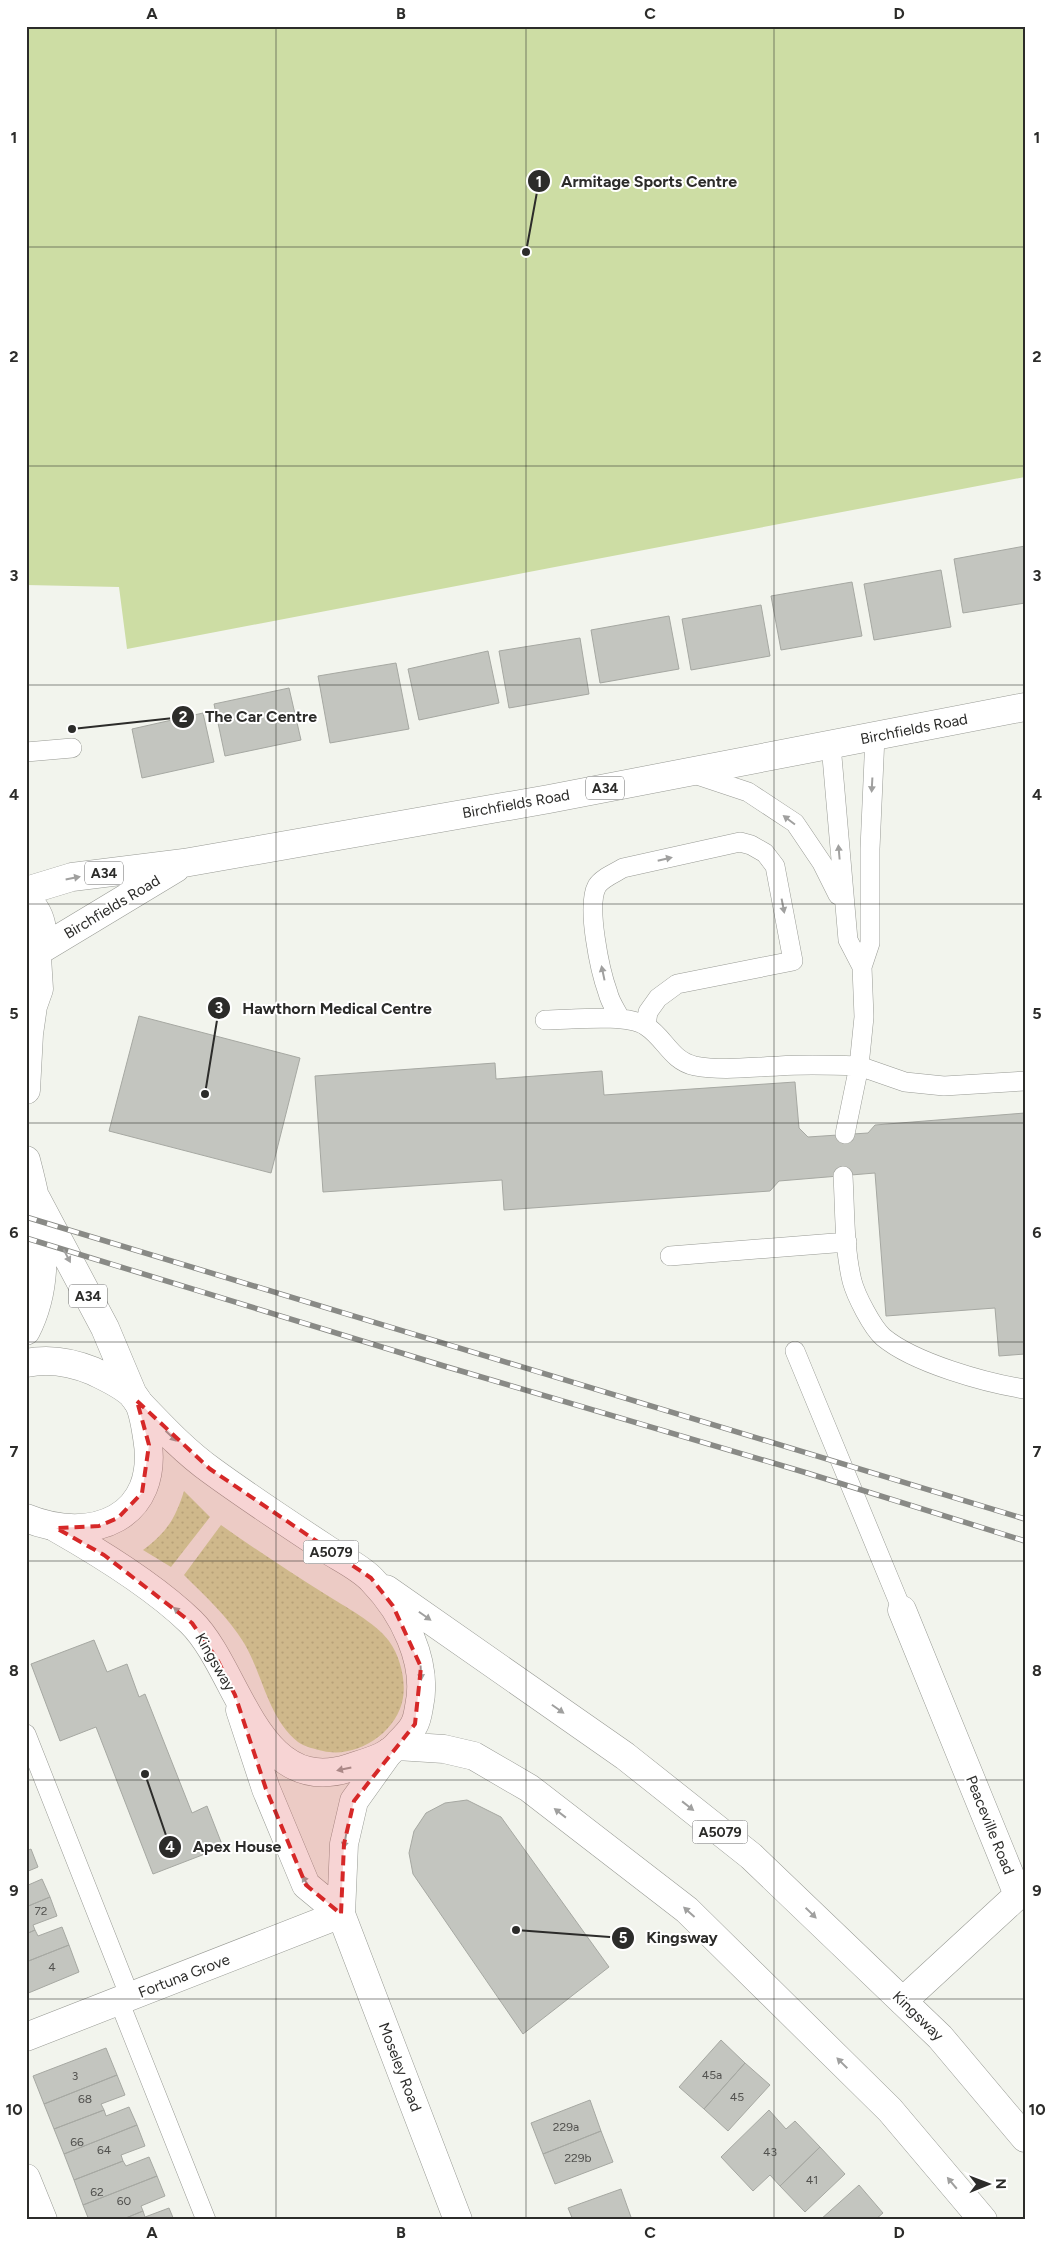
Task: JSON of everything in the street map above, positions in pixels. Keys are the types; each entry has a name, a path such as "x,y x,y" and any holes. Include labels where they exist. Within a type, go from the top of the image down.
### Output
{"main road":[{"name":"Birchfields Road","path":"26,891 72,877 184,863 689,773 1025,708"},
{"name":"Birchfields Road","path":"35,959 184,863"},
{"path":"26,899 39,915 42,927 35,959 39,988 33,1006 29,1034 26,1090"},
{"name":"A34","path":"26,1160 36,1198 42,1233 43,1268 40,1290 26,1331"},
{"name":"A34","path":"26,1518 56,1528 78,1528 106,1523 118,1518 133,1506 142,1493 149,1463 149,1445 144,1420 136,1399 105,1328 36,1198"},
{"path":"26,1363 56,1360 84,1367 111,1380 136,1399"},
{"name":"Kingsway","path":"136,1399 172,1438 210,1469 625,1756 751,1856 940,2037 1025,2138"},
{"name":"Kingsway","path":"56,1528 104,1555 192,1623 217,1659 235,1695 257,1731 278,1755 293,1765 308,1771 340,1771 374,1760 393,1749 415,1724 421,1697 421,1667 393,1606 370,1578"},
{"name":"Peaceville Road","path":"902,1610 1021,1895 903,2001"},
{"name":"Moseley Road","path":"235,1695 266,1788 306,1885 341,1914"},
{"name":"Kingsway","path":"393,1749 444,1748 481,1760 529,1788 687,1910 890,2110 983,2220"},
{"name":"Moseley Road","path":"393,1749 354,1801 344,1844 341,1914 458,2220"},
{"name":"Fortuna Grove","path":"26,2037 341,1914"},
{"path":"28,2189 43,2220"}],"lane":[{"path":"845,1134 859,1066 864,1017 862,967 870,942 870,849 875,736"},
{"path":"831,745 848,940 862,967"},
{"path":"26,752 72,748"},
{"path":"689,773 748,792 795,824 822,863 844,904"},
{"path":"620,1018 608,994 592,921 593,901 597,885 609,875 623,868 740,842 765,853 775,866 793,961 677,984 658,998 648,1012 646,1025"},
{"path":"545,1020 620,1018 646,1025 677,1058 694,1066 726,1068 808,1064 859,1066 905,1082 944,1086 1025,1081"},
{"path":"843,1176 847,1242 852,1282 864,1309 882,1336 906,1352 990,1383 1025,1389"},
{"path":"670,1256 847,1242"},
{"path":"796,1351 902,1610"},
{"path":"26,1734 206,2220"}],"highlighted area":[{"path":"137,1401 210,1469 371,1578 393,1606 421,1667 415,1724 354,1801 344,1844 341,1914 306,1885 266,1789 235,1695 217,1659 192,1623 104,1555 56,1528 99,1526 118,1518 142,1493 149,1445"}],"green space":[{"path":"26,26 1025,26 1025,477 127,649 119,587 26,585"},
{"path":"184,1491 210,1517 171,1567 143,1550 169,1524"},
{"path":"221,1525 359,1615 389,1641 401,1668 404,1684 403,1698 393,1722 373,1741 349,1751 323,1751 307,1747 298,1742 280,1721 244,1643 224,1616 184,1575"}],"building":[{"path":"1025,546 1025,603 963,613 954,559"},
{"path":"941,570 951,627 874,640 864,584"},
{"path":"852,582 862,636 781,650 771,596"},
{"path":"761,605 770,656 691,670 682,619"},
{"path":"669,616 679,669 600,683 591,630"},
{"path":"580,638 589,694 509,708 499,651"},
{"path":"488,651 499,703 419,720 408,669"},
{"path":"396,663 409,729 330,743 318,676"},
{"path":"289,688 301,740 225,756 214,704"},
{"path":"203,713 214,762 142,778 132,729"},
{"path":"139,1016 300,1058 271,1173 109,1131"},
{"path":"495,1063 496,1079 602,1071 604,1095 795,1082 799,1128 808,1137 868,1133 875,1125 1025,1113 1025,1354 999,1356 995,1308 886,1316 875,1173 779,1181 770,1191 504,1210 502,1180 323,1192 315,1076"},
{"path":"94,1640 107,1672 127,1664 139,1697 145,1694 192,1813 207,1806 223,1847 153,1874 96,1727 60,1741 31,1664"},
{"path":"467,1800 501,1817 609,1967 523,2034 413,1874 409,1853 414,1831 426,1813 445,1803"},
{"path":"31,1849 38,1867 26,1872 26,1851"},
{"path":"42,1879 50,1897 26,1907 26,1886"},
{"path":"50,1897 57,1916 33,1925 35,1930 26,1934 26,1907"},
{"path":"62,1927 69,1945 26,1962 26,1934 35,1930 38,1936"},
{"path":"69,1945 79,1972 26,1994 26,1962"},
{"path":"721,2040 745,2063 704,2109 679,2087"},
{"path":"106,2048 117,2075 44,2104 33,2076"},
{"path":"745,2063 770,2085 728,2131 704,2109"},
{"path":"117,2075 125,2095 101,2104 104,2110 54,2129 44,2104"},
{"path":"590,2100 601,2131 543,2154 531,2123"},
{"path":"129,2107 137,2125 64,2154 54,2129 104,2110 106,2116"},
{"path":"769,2110 786,2129 795,2121 820,2147 780,2186 770,2175 753,2191 721,2157"},
{"path":"137,2125 145,2146 121,2155 123,2161 74,2180 64,2154"},
{"path":"601,2131 613,2162 555,2184 543,2154"},
{"path":"820,2147 845,2174 805,2212 780,2186"},
{"path":"149,2157 157,2176 83,2205 74,2180 123,2161 126,2166"},
{"path":"157,2176 165,2196 141,2206 143,2211 121,2220 89,2220 83,2205"},
{"path":"859,2185 883,2213 875,2220 820,2220"},
{"path":"621,2189 632,2220 573,2220 568,2208"},
{"path":"169,2208 174,2220 121,2220 143,2211 145,2217"}],"railway":[{"path":"26,1217 1025,1519"},
{"path":"26,1238 444,1366 807,1473 1025,1541"}],"place":[{"name":"Armitage Sports Centre","path":"526,252"},
{"name":"The Car Centre","path":"72,729"},
{"name":"Hawthorn Medical Centre","path":"205,1094"},
{"name":"Apex House","path":"145,1774"},
{"name":"Kingsway","path":"516,1930"}]}
